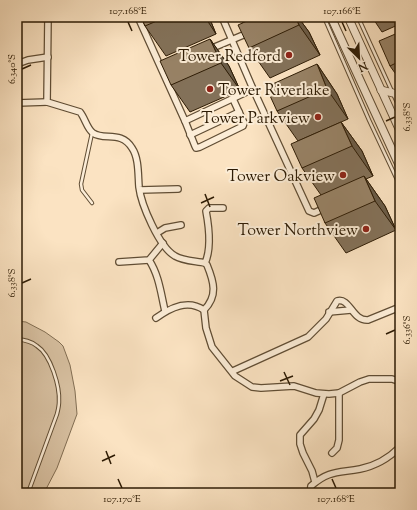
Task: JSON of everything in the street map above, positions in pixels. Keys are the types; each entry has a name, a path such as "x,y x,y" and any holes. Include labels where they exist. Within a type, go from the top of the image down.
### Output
{"street":[{"path":"47,102 48,17"},
{"path":"138,17 196,148 243,126 244,123 233,99"},
{"path":"222,17 309,211 314,213 334,204"},
{"path":"331,17 400,167"},
{"path":"348,17 400,131"},
{"path":"206,51 252,31"},
{"path":"17,64 28,60 48,57"},
{"path":"162,69 168,67"},
{"path":"185,121 253,89"},
{"path":"381,90 393,93"},
{"path":"17,103 47,102 80,112 92,132 98,135 117,137 129,143 136,157 140,190 146,211 163,243 172,255 177,258 205,263"},
{"path":"190,135 239,112"},
{"path":"140,190 178,189"},
{"path":"205,263 208,257 209,237 206,211 209,208 223,208"},
{"path":"157,233 165,228 180,225"},
{"path":"120,262 149,260 163,243"},
{"path":"149,260 154,267 164,312"},
{"path":"204,310 210,304 214,294 208,269 205,263"},
{"path":"233,371 308,337 326,318 337,301 345,301 355,316 363,321 400,307"},
{"path":"156,318 164,312 188,304 199,306 204,310 206,328 212,347 231,372 252,387 294,386 324,394 338,392 369,379 392,379 398,381 400,384"},
{"path":"330,312 351,310"},
{"path":"332,453 337,448 339,440 338,392"},
{"path":"315,482 312,471 300,444 300,435 314,419 319,410 324,394"},
{"path":"310,493 311,486 315,482 330,473 359,469 372,465 394,453 400,447"}],"lane":[{"path":"324,17 369,120 400,186"},
{"path":"358,17 400,109"},
{"path":"92,132 82,184 82,190 92,203"},
{"path":"17,338 38,346 44,352 52,366 58,389 59,402 57,414 28,493"}],"shaded area":[{"path":"17,321 26,322 45,332 63,346 70,365 75,391 77,414 57,468 44,493 17,493"}],"building":[{"path":"141,17 166,17 145,26"},
{"path":"256,17 295,17 299,25 249,48 238,25"},
{"path":"400,32 400,61 390,66 379,41"},
{"path":"210,39 221,63 171,85 160,61"},
{"path":"317,64 327,89 277,111 266,87"},
{"path":"341,122 352,146 302,168 291,144"},
{"path":"364,176 375,201 325,223 314,198"}],"place":[{"name":"Tower Redford","path":"289,55"},
{"name":"Tower Riverlake","path":"210,89"},
{"name":"Tower Parkview","path":"318,117"},
{"name":"Tower Oakview","path":"343,175"},
{"name":"Tower Northview","path":"366,229"}]}
